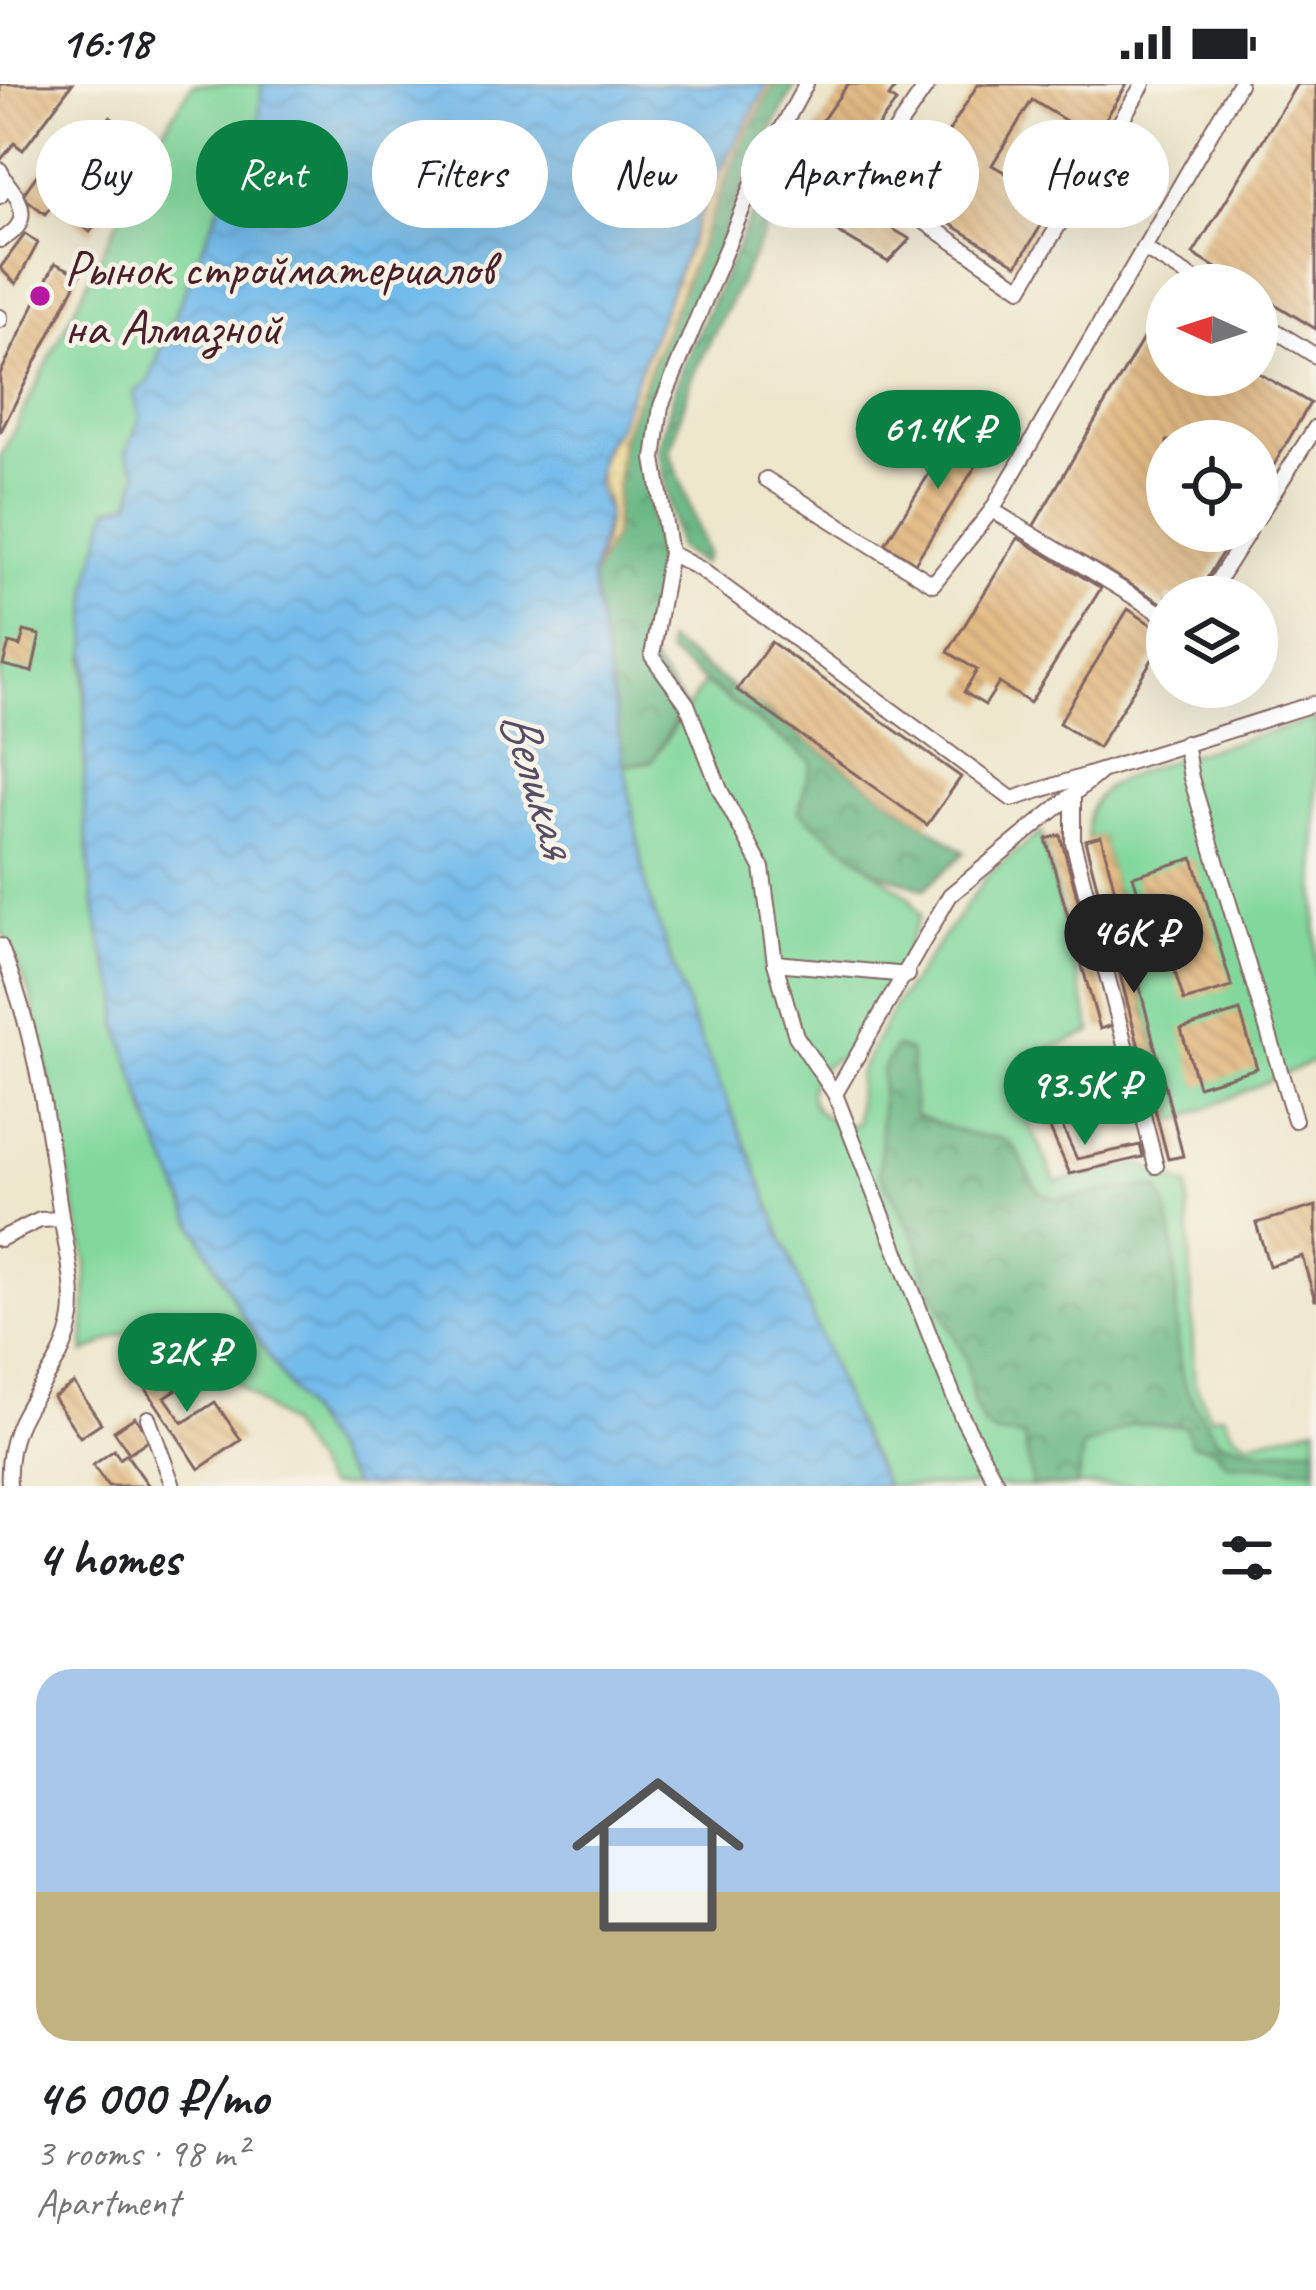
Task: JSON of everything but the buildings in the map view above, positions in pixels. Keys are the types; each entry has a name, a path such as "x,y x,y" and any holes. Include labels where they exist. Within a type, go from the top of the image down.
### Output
{"street":[{"path":"806,84 756,176 661,406 654,459 670,553 652,656 687,704 720,790 762,868 775,963 796,1036 835,1094 961,1415 998,1486"},
{"path":"928,84 862,179 1021,288 1144,84"},
{"path":"766,479 933,584 992,510 1239,84"},
{"path":"0,240 17,232 23,220 19,197 2,183"},
{"path":"1143,248 1169,264"},
{"path":"1278,332 1316,356"},
{"path":"1278,486 1316,427"},
{"path":"992,510 1146,604"},
{"path":"670,553 700,568 1012,799 1316,703"},
{"path":"1185,743 1191,778 1295,1120"},
{"path":"835,1094 950,896 1075,792 1120,762"},
{"path":"1075,792 1069,813 1072,842 1156,1166"},
{"path":"0,946 22,999 38,1062 72,1316 58,1357 17,1421 7,1455 9,1486"},
{"path":"775,963 908,975"},
{"path":"0,1239 40,1220 62,1219"},
{"path":"148,1418 173,1486"}],"green space":[{"path":"193,84 262,84 259,120 196,120 196,228 210,228 148,382 134,393 140,418 126,453 138,472 131,503 108,509 85,661 84,802 91,885 103,949 120,997 118,1024 151,1125 196,1228 243,1317 354,1486 326,1486 288,1426 157,1317 84,1353 87,1264 31,995 0,927 0,458 114,228 172,228 170,120"},
{"path":"774,84 796,84 777,120 754,120"},
{"path":"741,143 741,193 640,443 658,562 649,657 684,706 652,761 622,766 591,578 613,537 621,438 706,228 717,228 717,202"},
{"path":"746,228 767,228 691,379 670,452 707,554 702,564 678,549 658,448 682,367"},
{"path":"667,641 964,853 924,889 874,870 799,811 812,762 668,654"},
{"path":"704,683 813,762 799,811 909,897 920,916 868,1033 814,1079 811,1100 834,1121 857,1124 858,1075 894,1006 989,874 1041,832 1092,1032 1054,1047 1019,1100 1056,1182 1141,1164 1188,1187 1194,1381 1210,1416 1223,1414 1233,1432 1248,1442 1316,1426 1316,1486 886,1486 846,1404 753,1161 691,1018 647,891 622,767 652,761"},
{"path":"1316,719 1316,1060 1175,1122 1101,837 1088,839 1090,811 1107,788 1146,769"},
{"path":"896,1047 909,1051 911,1057 915,1115 968,1134 1005,1140 1018,1153 1035,1185 1050,1197 1159,1189 1175,1258 1182,1375 1192,1400 1218,1440 1264,1451 1316,1446 1316,1468 1228,1464 1213,1448 1192,1444 1185,1426 1132,1424 1083,1448 1077,1486 1032,1486 1024,1437 997,1434 984,1426 973,1401 966,1358 927,1283 918,1243 880,1174 882,1070"}],"sand":[{"path":"768,84 774,84 754,120 748,120"},
{"path":"741,134 717,202 717,178"},
{"path":"696,228 706,228 621,438 613,537 591,577 607,520 598,468"}],"water":[{"name":"Великая","path":"262,84 768,84 748,120 741,120 741,133 717,176 717,120 572,120 572,228 695,228 617,428 602,448 596,484 608,513 591,578 647,891 691,1018 753,1161 846,1404 886,1486 354,1486 243,1317 196,1228 151,1125 118,1024 120,997 103,949 91,885 84,802 89,585 108,509 131,502 138,472 126,453 140,418 134,393 148,382 210,228 348,228 348,120 259,120"}],"place":[{"name":"Рынок стройматериалов на Алмазной","path":"40,296"}]}
